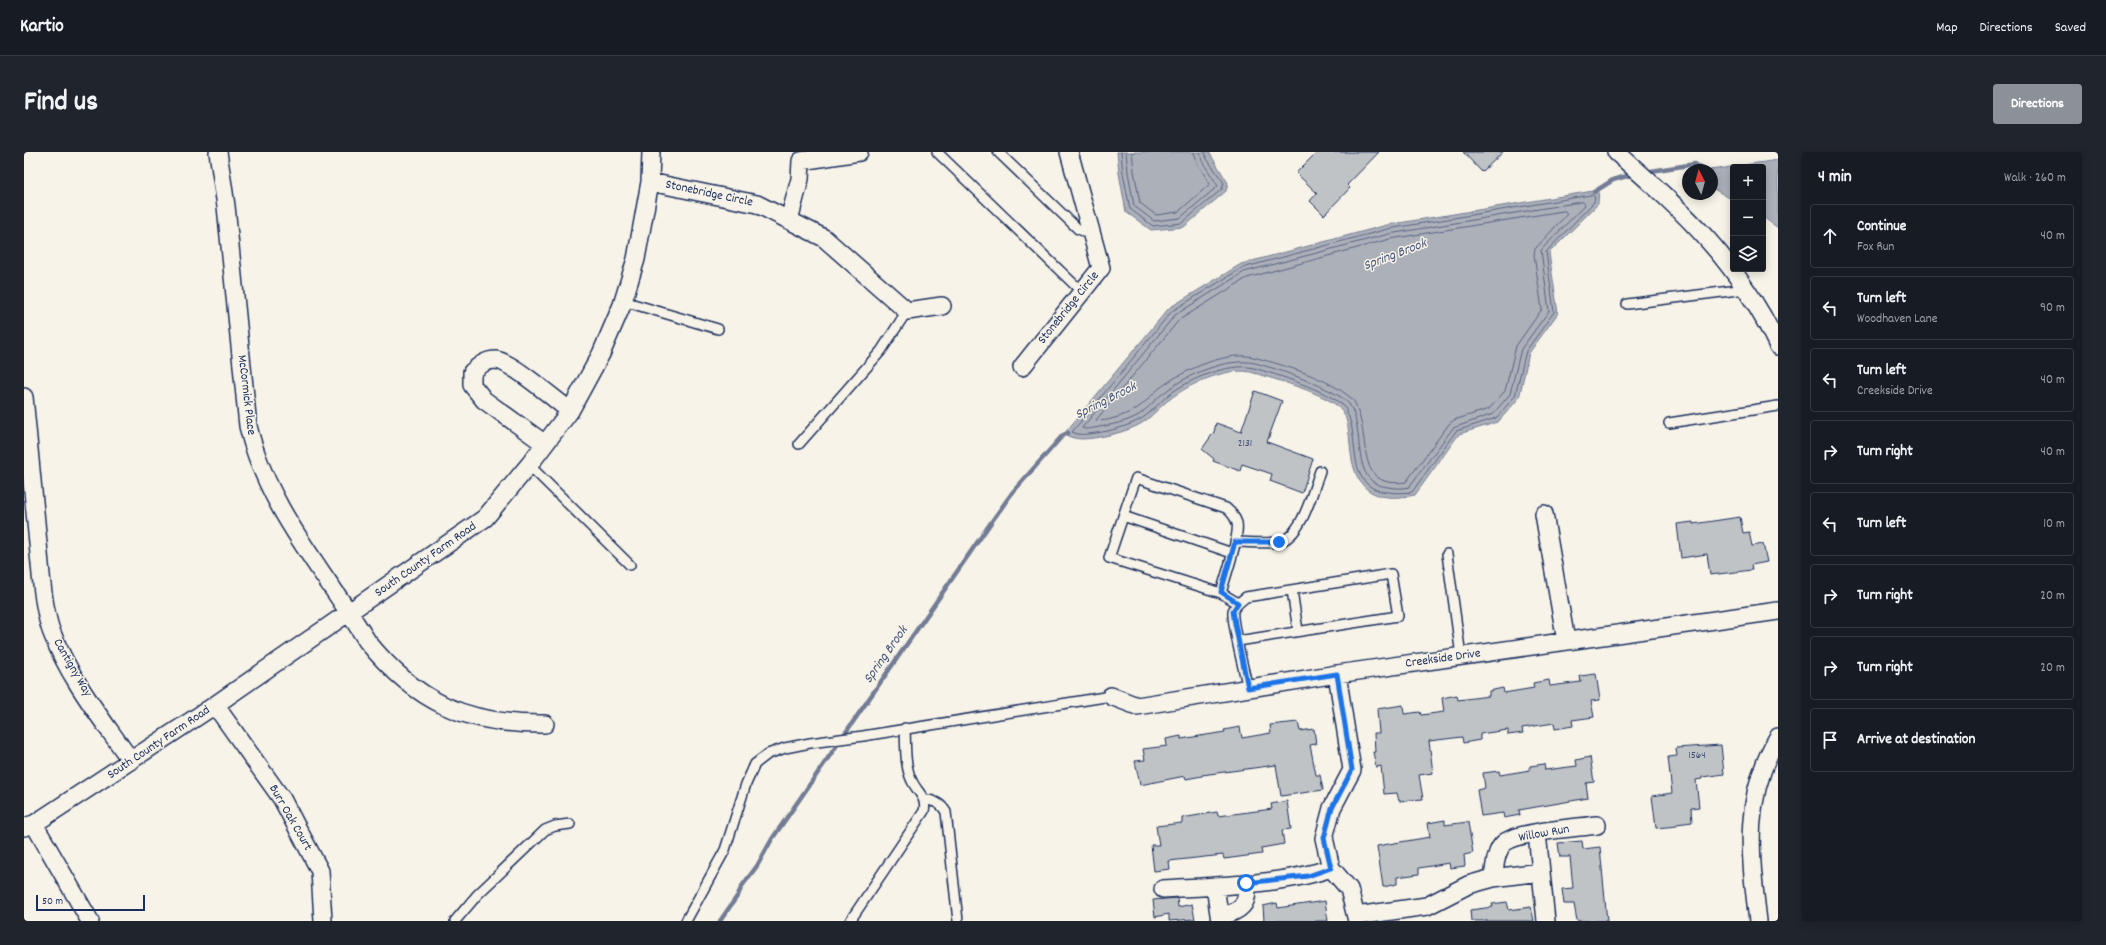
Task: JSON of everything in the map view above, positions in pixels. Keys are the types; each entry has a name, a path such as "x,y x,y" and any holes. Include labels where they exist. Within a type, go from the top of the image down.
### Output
{"street":[{"name":"McCormick Place","path":"218,152 226,206 245,401 252,442 272,495 367,641 384,662 405,681 428,697 472,716 499,722 545,724"},
{"name":"South County Farm Road","path":"29,826 215,705 350,613 485,518 529,465 570,411 601,354 623,301 639,245 650,182 651,152"},
{"path":"789,220 800,179 800,157 859,152"},
{"name":"Stonebridge Circle","path":"1022,367 1101,268 1069,152"},
{"path":"1616,152 1667,197 1721,253 1746,288 1778,346"},
{"name":"Stonebridge Circle","path":"650,182 757,204 789,220 824,238 907,311"},
{"path":"907,311 942,306"},
{"path":"545,444 484,400 472,385 472,372 483,362 498,360 521,373 570,411"},
{"name":"Cantigny Way","path":"24,397 42,585 52,632 64,660 75,678 131,761"},
{"path":"1544,514 1566,641"},
{"name":"Creekside Drive","path":"1111,696 1137,706 1337,674 1778,611"},
{"path":"1337,674 1352,770 1332,808 1324,838 1331,868 1349,889 1356,919 1427,906 1468,885 1493,878 1540,872"},
{"name":"Burr Oak Court","path":"215,705 282,800 320,871 323,921"},
{"path":"1758,921 1751,859 1751,820 1755,791 1764,764 1778,737"},
{"name":"Willow Run","path":"1493,878 1496,858 1504,844 1520,836 1597,825"},
{"path":"29,826 90,921"},
{"path":"1537,833 1546,921"},
{"path":"1163,889 1215,886 1308,876 1331,868"},
{"path":"1215,886 1220,919 1233,914 1242,907 1247,890 1246,883"}],"lane":[{"path":"938,152 1082,292"},
{"path":"998,152 1078,229 1091,234"},
{"path":"1627,304 1746,288"},
{"path":"623,301 718,329"},
{"path":"799,444 881,351 907,311"},
{"path":"1669,423 1778,406"},
{"path":"529,465 630,565"},
{"path":"1235,542 1279,542 1300,526 1320,471"},
{"path":"1221,592 1235,542 1237,523 1232,512 1226,508 1136,478 1109,558 1221,592 1238,603"},
{"path":"1123,516 1232,553"},
{"path":"1447,554 1461,656"},
{"path":"1238,641 1398,616 1391,574 1246,597 1238,603 1233,611 1238,641 1248,688"},
{"path":"1292,590 1298,631"},
{"path":"686,921 725,850 746,784 755,764 768,754 785,748 830,740 1111,696"},
{"path":"850,921 924,811 924,799 913,783 907,765 905,728"},
{"path":"924,799 936,802 943,806 946,812 958,921"},
{"path":"455,921 478,894 545,830 555,826 570,824"}],"water":[{"path":"1117,152 1209,152 1228,183 1226,191 1184,227 1151,230 1126,212"},
{"path":"1778,160 1778,228 1766,219 1766,164 1751,164"},
{"path":"1730,167 1730,198 1718,191 1718,169"},
{"path":"1599,190 1598,204 1549,253 1558,313 1529,353 1519,398 1498,422 1459,434 1415,495 1386,497 1375,494 1367,489 1360,481 1355,471 1347,421 1341,409 1334,403 1313,392 1244,371 1210,377 1188,387 1166,402 1146,421 1129,429 1088,439 1079,439 1063,435 1169,308 1241,264 1387,225"}],"building":[{"path":"1317,152 1379,152 1347,185 1350,188 1324,215 1310,201 1317,193 1296,173"},
{"path":"1463,152 1503,152 1482,172"},
{"path":"1255,391 1282,401 1267,442 1313,459 1302,493 1270,481 1272,474 1242,464 1240,471 1213,461 1214,459 1202,449 1214,432 1216,423 1241,432"},
{"path":"1740,517 1743,533 1749,532 1752,546 1763,544 1767,562 1751,565 1752,570 1710,575 1707,554 1681,558 1677,524 1693,522 1693,524"},
{"path":"1596,674 1600,700 1591,701 1594,717 1572,720 1573,726 1555,729 1554,723 1522,728 1523,733 1508,735 1508,730 1480,734 1480,740 1463,743 1462,737 1429,741 1433,773 1419,775 1423,799 1399,801 1397,793 1384,794 1381,766 1376,767 1373,752 1375,752 1374,733 1379,733 1377,709 1403,705 1404,714 1420,712 1421,715 1444,712 1442,698 1457,695 1458,700 1489,696 1489,691 1503,688 1504,693 1534,688 1533,683 1549,680 1550,686 1581,682 1580,676"},
{"path":"1298,722 1300,731 1314,729 1316,744 1310,745 1316,775 1320,775 1323,790 1281,796 1276,765 1202,775 1186,779 1185,776 1140,785 1135,761 1145,760 1143,749 1167,746 1166,739 1181,736 1181,739 1225,732 1224,730 1240,727 1242,738 1271,733 1270,725"},
{"path":"1721,745 1724,774 1702,777 1702,779 1696,780 1699,807 1691,808 1692,822 1677,824 1677,826 1656,828 1652,796 1672,793 1668,757 1677,756 1676,748"},
{"path":"1590,757 1594,782 1586,783 1588,798 1519,810 1520,815 1504,818 1503,813 1481,816 1477,790 1485,788 1483,773 1499,771 1500,775 1530,770 1530,766 1544,764 1545,770 1577,766 1576,760"},
{"path":"1287,801 1291,829 1282,830 1284,844 1261,848 1262,854 1224,859 1223,855 1169,861 1170,869 1154,871 1151,845 1159,845 1156,826 1182,823 1182,818 1217,812 1218,816 1272,809 1271,804"},
{"path":"1445,820 1445,825 1468,822 1473,853 1464,855 1465,866 1450,868 1449,863 1419,868 1419,874 1397,877 1397,884 1383,887 1377,846 1430,837 1428,823"},
{"path":"1582,841 1583,849 1600,847 1607,921 1577,921 1574,904 1564,904 1562,889 1573,888 1570,857 1560,857 1558,843"},
{"path":"1177,898 1178,907 1192,904 1195,919 1169,921 1169,914 1155,917 1153,900"},
{"path":"1325,901 1328,921 1264,921 1263,906 1277,903 1278,908"},
{"path":"1507,902 1509,910 1531,907 1534,921 1471,921 1470,910 1493,907 1492,904"}],"waterway":[{"name":"Spring Brook","path":"1645,172 1682,166"},
{"name":"Spring Brook","path":"1594,192 1613,180 1634,174"},
{"name":"Spring Brook","path":"720,921 738,895 742,886 757,866 772,839 992,521 1012,493 1063,435 1068,433"}],"route":[{"path":"1246,883 1308,876 1331,868 1324,838 1332,808 1352,770 1337,674 1248,688 1233,611 1238,603 1221,592 1235,542 1279,542"}]}
